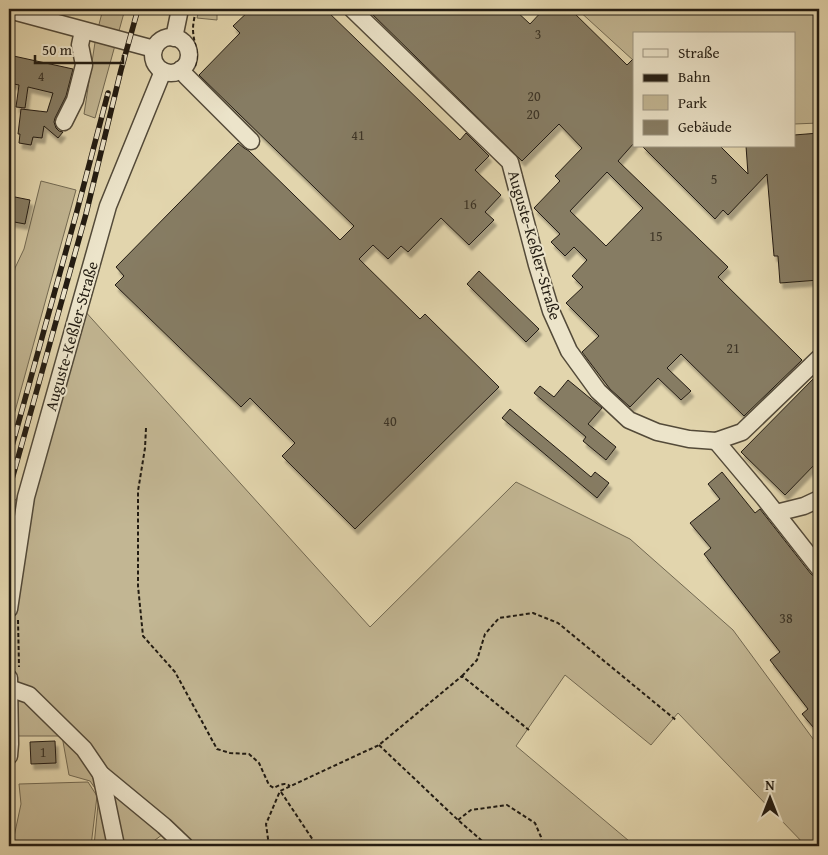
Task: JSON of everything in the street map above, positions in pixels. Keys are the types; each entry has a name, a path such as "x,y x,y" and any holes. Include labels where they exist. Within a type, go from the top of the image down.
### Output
{"street":[{"path":"174,38 180,9"},
{"name":"Auguste-Keßler-Straße","path":"352,9 510,162 551,311 569,351 598,391 629,420 657,432 689,439 716,441 742,432 819,358"},
{"path":"9,10 154,49"},
{"path":"64,122 75,100 84,65 80,45 83,31"},
{"path":"183,72 188,50 181,41 174,38 161,40 154,49 156,65 163,71 183,72 251,141"},
{"name":"Auguste-Keßler-Straße","path":"13,614 26,497 108,206 163,71"},
{"path":"716,441 819,568"},
{"path":"776,513 804,506 819,499"},
{"path":"804,506 819,513"},
{"path":"9,678 14,690 10,744 11,762"},
{"path":"14,690 28,694 84,749 101,774 164,826 185,846"},
{"path":"101,774 116,846"}],"path":[{"path":"183,72 193,70 196,64 197,49 193,31 196,9"},
{"path":"146,428 145,448 138,491 138,586 143,636 175,672 217,749 249,754 259,763 269,785 274,788 283,784 290,786"},
{"path":"269,846 266,824 280,791 380,745 462,676 476,660 486,634 499,618 533,613 558,623 677,721"},
{"path":"13,614 14,690"},
{"path":"462,676 529,730"},
{"path":"380,745 458,820 488,846"},
{"path":"9,804 12,787 11,762"},
{"path":"280,791 317,846"},
{"path":"458,820 471,810 507,805 535,823 541,837 542,846"}],"green space":[{"path":"103,9 125,9 95,118 84,114 96,36"},
{"path":"199,9 217,9 217,20 197,18"},
{"path":"577,9 819,9 819,123 796,124 796,32 633,32 633,60"},
{"path":"41,181 76,190 9,433 9,389 13,374 9,372 9,336 14,314 9,310 9,302 15,268 24,249"},
{"path":"83,309 370,627 516,482 630,539 733,630 819,747 819,846 806,846 678,713 651,745 565,675 516,746 635,846 194,846 174,826 147,846 94,846 99,794 90,781 69,775 62,736 15,736 11,660 12,630 32,498"},
{"path":"20,494 9,568 9,508"},
{"path":"88,782 97,796 91,846 12,846 21,804 19,784"}],"building":[{"path":"251,9 325,9 460,140 466,133 489,156 475,170 501,195 485,212 494,220 469,245 441,218 408,252 401,246 388,259 373,245 359,259 420,319 425,314 499,387 355,529 282,456 295,443 250,398 241,407 115,285 124,276 116,267 238,143 249,151 340,240 354,226 199,75 240,33 233,26"},
{"path":"367,9 514,9 530,24 544,9 570,9 627,65 633,59 633,144 618,161 728,267 718,277 802,360 744,416 681,354 667,368 691,391 681,400 658,378 630,407 610,389 582,352 599,336 566,303 583,287 572,276 587,260 574,247 565,256 551,242 560,234 534,208 560,181 555,176 582,148 559,124 522,161","holes":["607,172 643,208 606,246 570,211"]},
{"path":"9,55 73,69 66,96 54,122 56,128 63,132 58,138 44,126 42,138 33,137 31,145 19,143 20,134 18,134 21,109 47,112 53,93 28,87 25,108 16,107 19,85 9,83"},
{"path":"819,133 819,280 780,283 778,256 774,256 767,174 728,215 723,210 715,219 644,148 722,148 748,174 746,148 796,148 796,135"},
{"path":"10,196 30,200 25,224 9,221"},
{"path":"479,271 539,329 526,342 467,284"},
{"path":"819,373 819,460 785,495 741,452"},
{"path":"568,380 602,408 588,424 616,447 606,460 583,441 586,437 534,393 540,386 554,397"},
{"path":"510,409 591,477 595,472 609,483 597,498 502,418"},
{"path":"722,472 755,513 760,509 811,574 819,578 819,734 802,714 808,709 770,660 780,652 704,554 711,548 690,523 720,499 708,484"},
{"path":"55,741 56,763 31,764 30,742"}],"railway":[{"path":"9,490 86,214 138,9"},
{"path":"9,457 108,93"}]}
